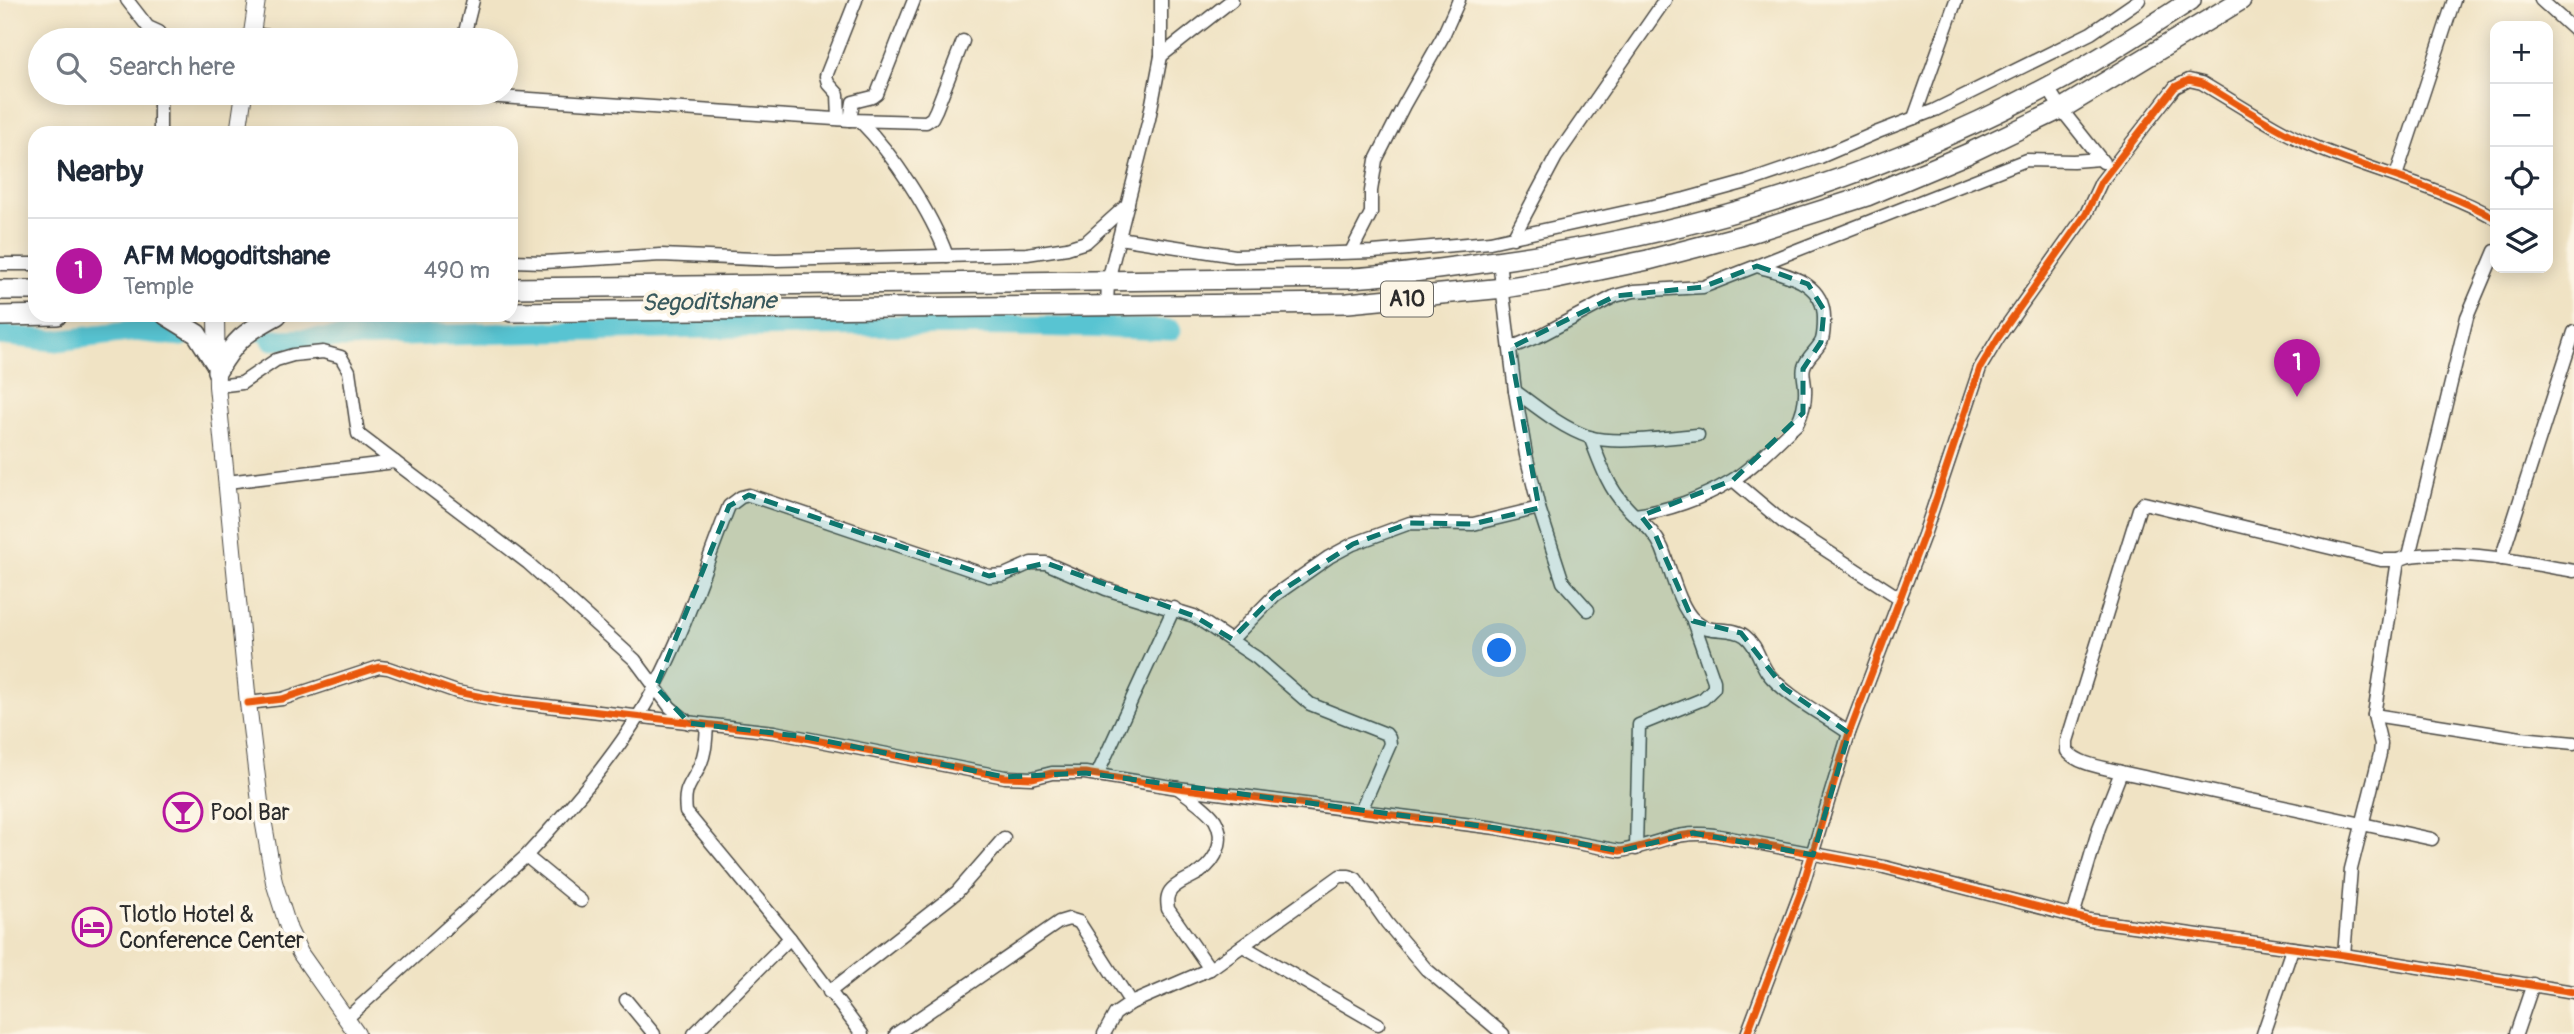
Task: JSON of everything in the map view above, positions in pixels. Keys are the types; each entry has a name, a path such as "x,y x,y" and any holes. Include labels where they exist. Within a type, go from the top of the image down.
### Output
{"main road":[{"name":"A10","path":"518,288 1394,276 1591,247 1694,223 1776,200 1908,153 2048,88 2191,0"},
{"name":"A10","path":"518,312 1348,303 1504,288 1648,260 1782,225 1867,195 1922,173 2061,109 2241,0"},
{"path":"1199,280 1199,306"},
{"path":"0,290 28,290"},
{"path":"0,316 28,316"},
{"path":"177,322 197,334 217,374"},
{"path":"217,374 237,340 264,322"}],"street":[{"path":"127,0 150,28"},
{"path":"253,28 257,0"},
{"path":"466,28 473,0"},
{"path":"856,0 826,76 828,83 838,94 850,120 890,155 934,227 947,256"},
{"path":"850,120 853,102 877,94 914,0"},
{"path":"1107,307 1108,281 1149,119 1161,56 1161,0"},
{"path":"1161,56 1232,0"},
{"path":"1351,252 1371,213 1372,180 1376,160 1442,38 1459,0"},
{"path":"1513,238 1556,157 1665,0"},
{"path":"1914,118 1956,0"},
{"path":"1118,238 1236,256 1439,247 1513,238 1685,199 1747,182 1820,157 1971,94 2091,33 2139,0"},
{"path":"2396,176 2454,0"},
{"path":"2541,0 2574,30"},
{"path":"518,98 850,120 926,122 932,118 963,41"},
{"path":"1747,1034 1813,855 1849,733 1901,599 1988,352 2086,214 2101,182 2175,87 2189,80 2202,83 2277,128 2319,149 2396,176 2490,216"},
{"path":"2048,88 2109,171"},
{"path":"160,105 160,126"},
{"path":"239,126 242,105"},
{"path":"1510,348 1541,335 1615,296 1634,291 1703,287 2026,160 2073,162 2101,159"},
{"path":"518,261 661,255 775,260 1027,254 1080,245 1128,204"},
{"path":"1499,261 1515,391 1526,456 1539,508 1563,582 1588,610"},
{"path":"2344,955 2351,869 2380,754 2381,744 2374,715 2403,558 2467,317 2490,263"},
{"path":"0,264 28,264"},
{"path":"1635,515 1680,504 1733,480 1797,424 1805,403 1803,369 1821,342 1824,310 1819,297 1808,284 1758,266"},
{"path":"216,322 217,374 248,703 260,802 274,883 289,930 300,953 357,1034"},
{"path":"2501,559 2574,332"},
{"path":"217,374 242,383 276,360 293,355 334,353 346,363 349,371 358,434 528,563 635,660 670,707 689,723"},
{"path":"1515,391 1553,418 1590,437 1621,439 1698,435"},
{"path":"1590,437 1622,503 1655,534 1693,621 1714,681 1714,688 1703,699 1639,725 1636,849"},
{"path":"227,482 396,462"},
{"path":"1733,480 1784,523 1901,599"},
{"path":"346,1019 526,856 585,789 638,717 656,687 695,597 729,506 741,497 749,495 989,576 1004,575 1031,563 1046,563 1115,592 1194,616 1232,639 1277,673 1310,704 1389,738 1390,744 1361,810"},
{"path":"2432,839 2121,772 2072,757 2067,751 2067,741 2139,509 2144,503 2381,560 2432,553 2501,559 2574,571"},
{"path":"1232,639 1275,595 1329,557 1353,544 1410,523 1473,524 1539,508"},
{"path":"1097,775 1174,608"},
{"path":"1693,621 1704,628 1729,629 1751,640 1767,672 1784,688 1849,733"},
{"path":"248,703 282,699 379,667 388,668 457,692 503,701 806,737 1005,777 1032,778 1064,772 1097,775 1178,788 1496,828 1620,851 1693,833 1813,855 1846,858 2073,916 2123,926 2344,955 2574,992"},
{"path":"2374,715 2521,738 2574,743"},
{"path":"707,725 704,754 688,784 684,799 686,812 790,938 862,1034"},
{"path":"2073,916 2099,828 2121,772"},
{"path":"1178,788 1214,818 1219,831 1220,845 1214,857 1203,870 1172,889 1167,898 1167,909 1209,969"},
{"path":"829,992 957,892 1004,838"},
{"path":"526,856 581,901"},
{"path":"1104,1034 1115,1014 1131,1003 1209,969 1340,876 1356,879 1387,923 1426,969 1496,1031"},
{"path":"896,1034 1059,922 1069,919 1079,922 1131,1003"},
{"path":"694,1034 790,938"},
{"path":"1243,946 1378,1024"},
{"path":"2263,1034 2292,949"},
{"path":"2516,1034 2533,984"},
{"path":"626,1000 654,1034"}],"highlighted area":[{"path":"1757,266 1808,284 1824,310 1821,342 1803,369 1803,413 1733,480 1641,516 1655,534 1693,621 1741,633 1784,688 1849,733 1813,855 1693,833 1620,851 1496,828 1085,773 1005,777 806,737 689,723 656,687 729,506 749,495 989,576 1046,563 1194,616 1232,639 1275,595 1353,544 1410,523 1473,524 1539,508 1510,348 1615,296 1703,287"}],"waterway":[{"name":"Segoditshane","path":"272,340 834,326 947,325 1171,330"},
{"name":"Segoditshane","path":"0,335 56,341 135,331 182,336"},
{"name":"Segoditshane","path":"253,339 272,340"}],"cycle path":[{"path":"1747,1034 1800,894 1849,733 1924,535 1980,368 1998,338 2086,214 2101,182 2175,87 2189,80 2202,83 2305,142 2453,198 2490,215"},
{"path":"248,703 282,699 379,667 388,668 457,692 503,701 774,732 1005,777 1032,778 1052,773 1085,773 1178,788 1496,828 1620,851 1677,836 1714,835 1884,867 2089,920 2344,955 2574,992"}],"place":[{"name":"AFM Mogoditshane","path":"2297,397"},
{"name":"Pool Bar","path":"183,812"},
{"name":"Tlotlo Hotel & Conference Center","path":"92,927"}]}
